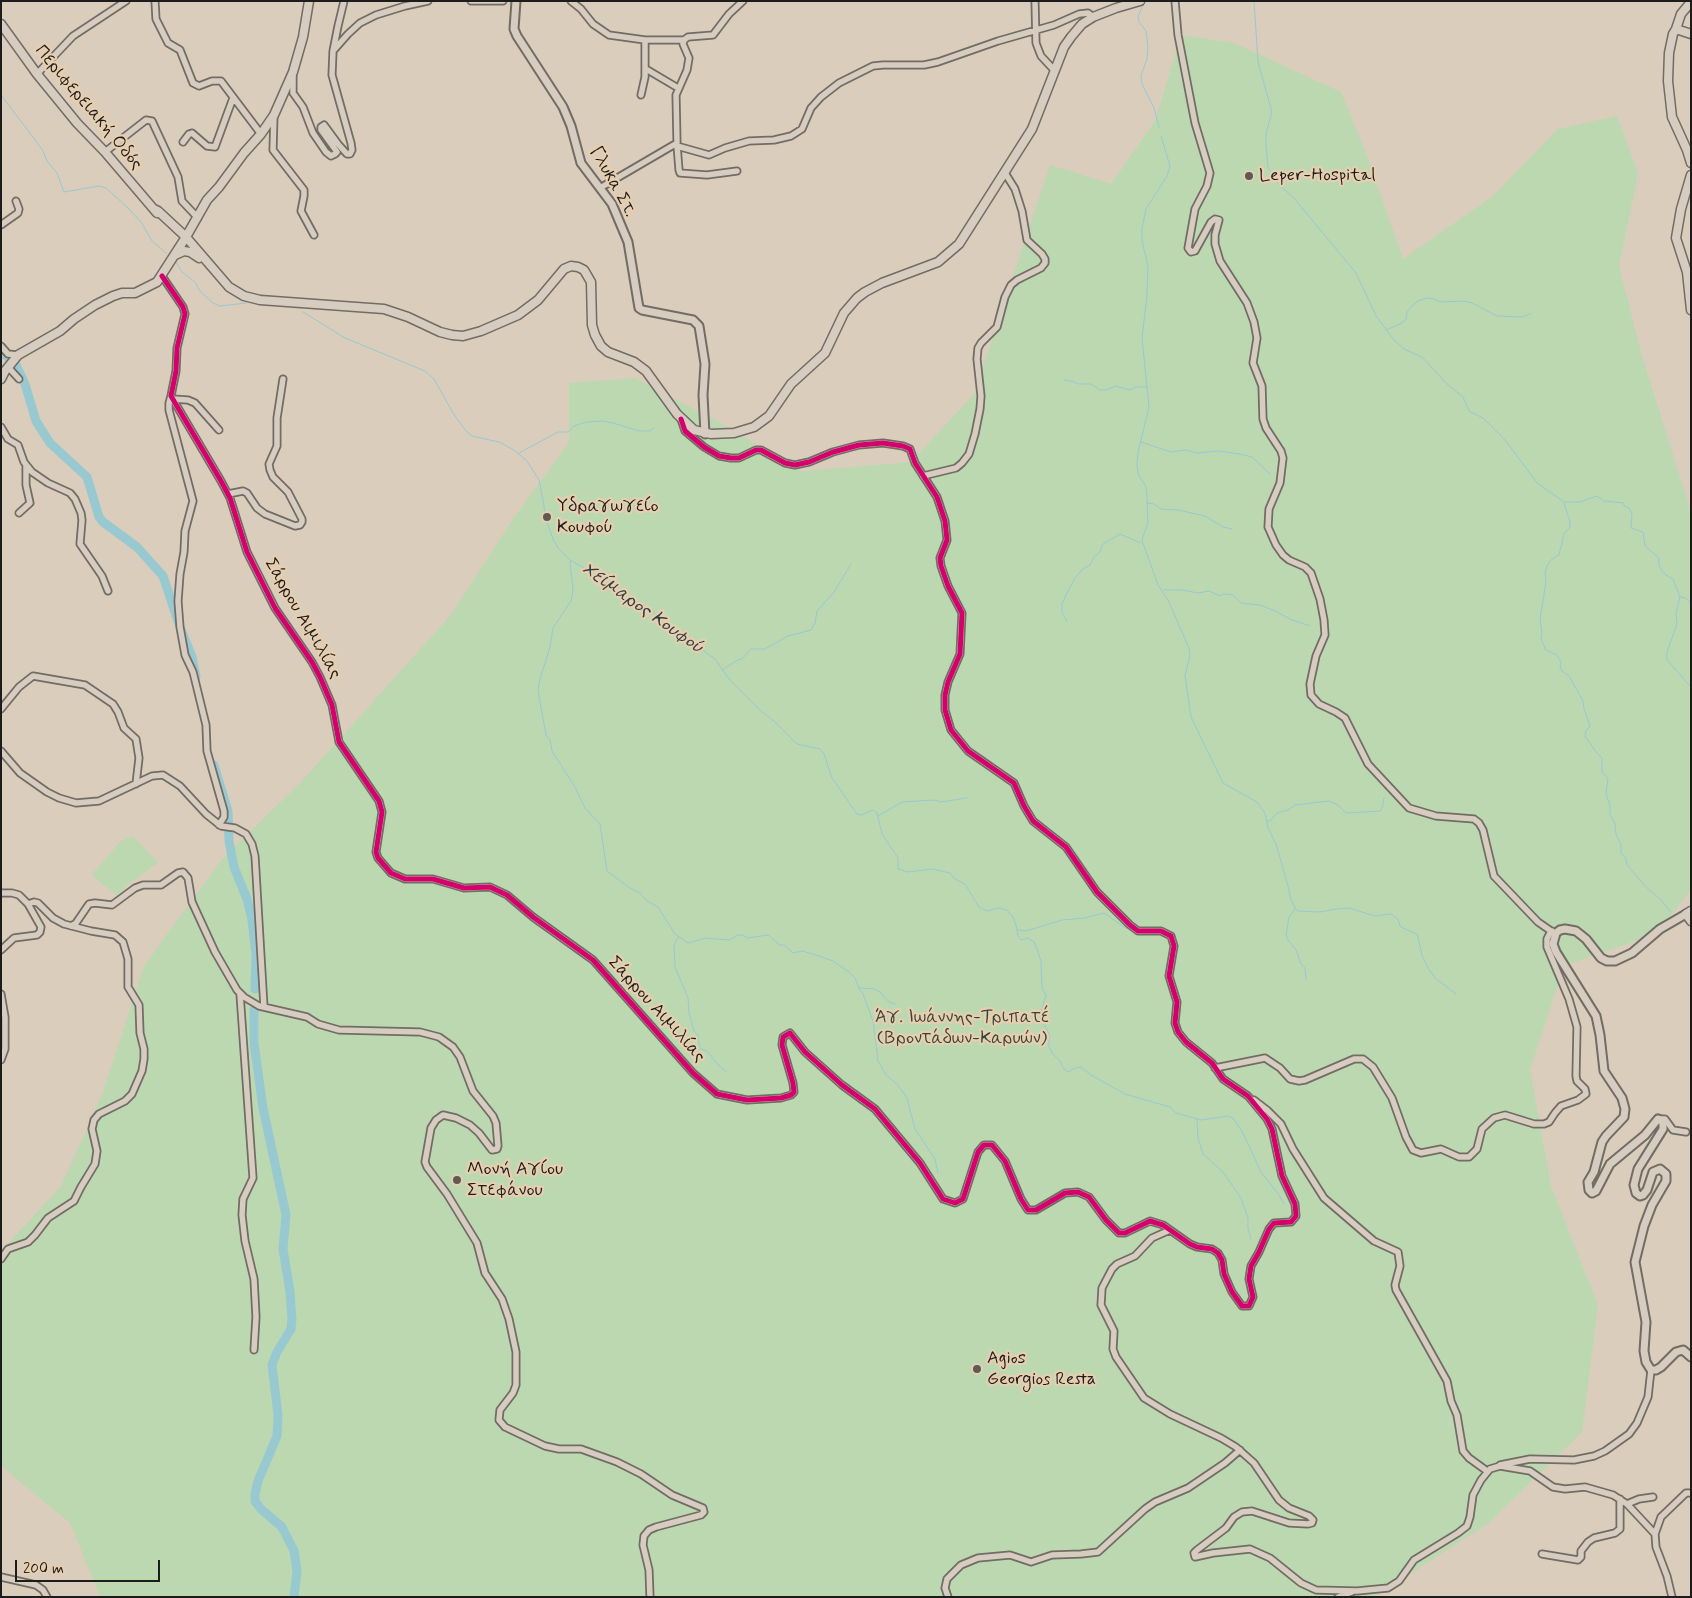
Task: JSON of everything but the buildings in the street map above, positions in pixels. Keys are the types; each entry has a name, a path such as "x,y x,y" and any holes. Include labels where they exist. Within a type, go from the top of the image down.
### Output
{"main road":[{"path":"2,377 13,361 60,331 74,319 108,298 122,293 135,294 145,290 162,276 194,225 207,200 219,187 244,152 261,134 274,115 293,72 303,37 309,1"},
{"path":"705,434 734,433 754,427 767,419 791,384 822,356 830,344 844,313 854,301 874,287 901,275 934,264 949,254 970,228 1032,129 1064,47 1071,37 1082,24 1093,17 1140,1"},
{"path":"1691,2 1681,14 1669,63 1669,102 1672,117 1691,163"},
{"name":"Περιφερειακή Οδός","path":"1,24 77,123 105,152 154,210 185,239 229,287 251,299 384,309 408,317 446,334 463,336 481,331 518,315 538,300 564,269 571,266 578,267 584,270 591,282 592,324 597,340 608,352 634,362 646,371 681,419 694,430 705,434"},
{"path":"1676,29 1691,34"},
{"path":"1691,175 1681,210 1676,238 1687,272 1691,310"},
{"name":"Περιφερειακή Οδός","path":"154,210 172,223 199,258 219,276"},
{"path":"172,223 181,228 194,225"},
{"path":"175,256 184,252 190,252 199,258"},
{"path":"1688,912 1691,921"}],"street":[{"path":"38,74 73,36 126,1"},
{"path":"155,1 156,19 168,43 180,50 193,83 199,86 212,80 219,80 261,134"},
{"path":"293,72 292,92 303,107 313,133 326,152 329,155 334,155 336,150 321,128 323,125 326,126 347,154 350,154 352,143 333,80 333,51 344,1"},
{"path":"397,1 405,6"},
{"path":"333,51 360,23 405,6 428,1"},
{"path":"472,1 503,1"},
{"name":"Γλυκα Στ.","path":"516,1 514,23 517,36 563,107 571,126 581,163 612,204 628,242 639,308 688,318 695,321 699,326 705,364 703,395 705,434"},
{"path":"571,1 588,20 605,33 612,36 645,40 684,40 688,37 710,36 714,34 729,14 743,1"},
{"path":"1034,1 1036,43 1046,63 1055,71"},
{"path":"1175,1 1178,35 1195,123 1210,173 1207,186 1195,209 1188,248 1191,252 1195,251 1211,222 1215,219 1219,220 1215,244 1220,261 1244,298 1254,322 1257,338 1253,363 1262,386 1263,419 1283,458 1280,483 1269,509 1268,527 1282,555 1305,567 1311,573 1320,598 1324,620 1325,635 1316,656 1310,684 1311,695 1319,704 1345,718 1368,764 1409,808 1448,818 1474,819 1479,823 1483,830 1494,876 1538,922 1553,932"},
{"path":"600,188 677,145 709,155 749,141 774,140 794,135 802,129 811,108 821,97 839,83 873,66 883,64 924,65 938,62 1035,29 1054,25 1079,14 1088,13 1093,17"},
{"path":"641,95 646,69 645,40"},
{"path":"684,40 684,46 689,55 689,62 676,94 677,145 680,173 708,175 737,172"},
{"path":"646,69 678,88"},
{"path":"183,142 192,133 207,146 215,147 233,98"},
{"path":"274,115 273,150 304,190 301,212 314,235"},
{"path":"105,152 146,120 152,121 178,176 182,201 198,218"},
{"path":"924,476 956,468 969,454 980,409 981,396 976,359 978,348 997,327 1005,297 1011,285 1040,268 1045,262 1042,254 1027,240 1022,212 1015,189 1005,173"},
{"path":"1,225 18,213 19,209 16,201"},
{"path":"162,276 186,314 177,348 176,371 172,398 169,403 169,410 193,501 185,531 180,574 180,627 185,655 193,672 206,726 207,751 224,811 222,826"},
{"path":"1,346 13,361 19,379"},
{"path":"228,494 243,491 247,493 257,508 266,514 295,526 300,525 302,522 288,492 272,477 269,464 277,446 277,418 282,378"},
{"path":"172,398 195,403 219,430"},
{"name":"Σάρρου Αιμιλίας","path":"172,398 228,494 247,552 259,578 279,615 312,662 327,692 334,712 339,742 379,801 382,812 376,852 392,873 403,878 433,879 464,888 490,887 507,894 533,917 593,960 693,1073 717,1094 739,1099 756,1100 785,1098 792,1094 794,1089 793,1083 782,1045 783,1038 790,1033 805,1052 842,1085 875,1109 920,1163 939,1194 947,1201 955,1203 962,1198 978,1152 983,1146 990,1144 1005,1161 1026,1208 1030,1210 1036,1210 1065,1193 1080,1192 1090,1199 1106,1220 1119,1232 1124,1233 1150,1221 1163,1225 1170,1230"},
{"path":"681,419 687,433 711,452 725,458 739,458 761,450 785,463 795,465 809,462 852,446 883,443 908,448 936,497 945,521 947,540 940,558 941,566 948,586 962,613 960,654 948,682 945,695 945,710 951,730 968,751 1014,783 1033,821 1066,847 1097,892 1134,929 1140,932 1161,931 1171,936 1174,946 1169,976 1177,1002 1176,1028 1186,1042 1205,1057 1223,1079 1262,1105 1277,1120 1324,1198 1374,1242 1398,1252 1400,1266 1396,1290 1447,1382 1451,1401 1457,1414 1463,1451 1469,1458 1487,1471"},
{"path":"1,427 8,439 18,445 26,465 26,490 30,503 19,513"},
{"path":"26,465 42,479 67,491 75,498 82,520 80,544 102,576 108,591"},
{"path":"1,709 19,687 33,676 55,681 85,684 113,704 124,728 136,739 139,758 136,784"},
{"path":"1,751 20,773 47,792 76,803 100,801 157,775 168,777 184,790 206,814 222,826 239,829 246,834 252,844 255,856 261,1006"},
{"path":"70,926 76,923 89,904 112,905 135,888 143,885 161,885 178,873 183,872 188,878 192,902 215,952 242,996 253,1178 243,1199 242,1215 245,1241 254,1279 256,1316 254,1350"},
{"path":"1,893 16,894 28,904 40,925 40,932 35,936 14,938 1,950"},
{"path":"1,1259 8,1249 28,1242 48,1218 74,1201 81,1186 96,1164 97,1151 92,1129 94,1120 105,1110 129,1098 138,1084 144,1065 144,1049 140,1033 140,1010 137,1001 128,987 128,959 125,945 115,935 70,926 55,920 38,903 28,904"},
{"path":"1215,1068 1265,1058 1280,1068 1290,1079 1298,1081 1305,1080 1354,1059 1363,1059 1373,1067 1385,1085 1392,1098 1409,1145 1414,1150 1421,1153 1441,1149 1459,1157 1469,1157 1476,1149 1482,1129 1494,1118 1505,1115 1534,1124 1544,1124 1549,1122 1561,1106 1578,1100 1586,1094 1585,1089 1577,1081 1576,1076 1577,1027 1569,1000 1547,947 1547,941 1553,932 1565,929 1576,931 1586,939 1601,958 1607,961 1615,961 1632,954 1655,933 1688,912"},
{"path":"1553,932 1553,944 1556,952 1596,1016 1604,1071 1622,1098 1625,1109 1624,1117 1602,1142 1594,1172 1588,1182 1591,1192 1598,1188 1610,1164 1616,1157 1645,1135 1660,1119"},
{"path":"1,994 5,1017 5,1048 1,1060"},
{"path":"242,996 261,1006 307,1017 318,1024 339,1030 426,1033 439,1036 456,1049 472,1091 493,1116 496,1123 498,1146 496,1150 492,1150 470,1125 456,1118 442,1115 431,1128 425,1162 477,1244 485,1273 502,1299 508,1313 515,1343 516,1385 513,1393 500,1410 499,1420 505,1427 545,1446 559,1449 581,1449 617,1462 641,1474 667,1492 703,1508 704,1512 701,1515 656,1527 646,1534 643,1545 649,1570 650,1597"},
{"path":"1248,1096 1267,1119 1272,1129 1282,1176 1294,1200 1296,1213 1296,1218 1292,1222 1275,1222 1269,1229 1251,1266 1249,1279 1253,1299 1249,1306 1242,1306 1232,1292 1224,1274 1222,1260 1217,1252 1212,1249 1195,1247 1170,1230 1152,1238 1135,1256 1117,1264 1112,1269 1102,1288 1102,1307 1114,1332 1114,1353 1136,1388 1147,1400 1170,1414 1221,1438 1240,1450 1256,1466 1279,1500 1289,1508 1310,1517 1313,1522 1308,1524 1289,1523 1268,1515 1247,1511 1236,1516 1226,1528 1197,1550 1194,1553 1195,1557 1250,1549 1270,1558 1301,1583 1316,1590 1357,1591 1382,1589 1396,1584 1414,1560 1462,1531 1470,1520 1473,1495 1487,1471 1496,1466 1507,1462 1530,1459 1574,1460 1594,1456 1605,1451 1629,1434 1637,1423 1648,1397 1652,1370 1645,1357 1646,1322 1635,1262 1644,1226 1652,1205 1666,1181 1666,1174 1660,1169 1656,1169 1643,1195 1640,1196 1636,1193 1634,1185 1638,1168 1663,1129 1660,1119"},
{"path":"1660,1119 1665,1119 1673,1130 1686,1132"},
{"path":"1652,1370 1661,1367 1676,1352 1683,1350 1691,1357"},
{"path":"948,1597 945,1585 950,1575 961,1565 978,1558 1010,1555 1031,1562 1052,1554 1098,1552 1145,1508 1188,1488 1225,1463 1240,1450"},
{"path":"1496,1466 1530,1471 1553,1487 1565,1489 1585,1487 1606,1493 1627,1504 1655,1534"},
{"path":"1672,1597 1667,1576 1656,1547 1655,1534 1660,1517 1686,1493 1691,1493"},
{"path":"1627,1504 1639,1499 1653,1497"},
{"path":"1542,1554 1578,1560 1588,1542 1594,1538 1615,1533 1620,1529 1620,1499"},
{"path":"1,1577 36,1585 44,1590 47,1597"},
{"path":"1338,1597 1357,1591"}],"green space":[{"name":"Άγ. Ιωάννης-Τριπατέ (Βροντάδων-Καρυών)","path":"1181,35 1234,43 1341,92 1365,150 1403,259 1493,196 1558,129 1617,116 1638,173 1619,266 1642,356 1688,502 1691,520 1691,890 1656,934 1564,966 1530,1070 1551,1186 1598,1305 1582,1432 1490,1522 1375,1597 100,1597 70,1523 1,1466 1,1251 61,1186 103,1092 144,966 222,859 301,782 450,616 513,519 569,442 569,383 635,378 715,420 802,471 911,462 974,394 1050,165 1111,184 1155,121"},
{"path":"133,836 158,863 127,885 117,896 93,876 93,873 121,841"}],"waterway":[{"path":"1254,1 1258,62 1272,112 1266,133 1266,146 1268,167 1273,177 1293,197 1356,273 1376,316 1394,340 1404,349 1422,357 1447,384 1463,397 1469,411 1483,418 1506,441 1537,483 1564,502 1580,502 1597,496 1604,501 1624,503 1624,506 1629,508 1632,514 1631,528 1643,532 1645,546 1659,558 1659,565 1662,571 1673,579 1680,597 1686,598 1691,604"},
{"path":"1143,5 1138,16 1139,22 1146,31 1148,47 1147,59 1141,76 1142,84 1154,108 1159,127"},
{"name":"Χείμαρος Κουφού","path":"1,95 42,149 47,161 57,173 64,192 99,186 106,188 141,222 152,241 166,253"},
{"path":"1161,136 1170,166 1167,176 1146,209 1142,228 1142,241 1148,266 1142,338 1149,407 1137,464 1138,474 1146,487 1147,497 1148,523 1142,539 1143,543 1158,585 1168,600 1189,648 1190,655 1185,676 1191,717 1223,783 1257,802 1265,813 1268,828 1276,844 1291,900 1297,911 1320,912 1349,908 1375,916 1391,914 1398,919 1400,926 1417,934 1422,955 1428,968 1435,978 1456,994"},
{"name":"Χείμαρος Κουφού","path":"176,262 182,272 195,282 200,291 213,303 220,306 246,303"},
{"path":"1386,330 1402,323 1412,306 1418,301 1427,298 1440,302 1463,301 1472,303 1497,316 1523,317 1531,313"},
{"name":"Χείμαρος Κουφού","path":"303,312 345,338 425,371 434,379 453,413 466,431 472,436 499,442 514,450 527,461 539,480 547,522 558,548 570,560 593,573 622,597 639,602 652,611 675,636 687,645 704,651 715,659 729,679 797,744 820,749 824,754 832,778 857,814 861,815 873,810 877,813 882,834 898,858 898,869 908,872 932,869 950,873 955,879 965,884 979,907 987,911 999,908 1007,910 1013,917 1018,936 1021,940 1028,938 1034,942 1037,949 1041,961 1042,988 1046,995 1041,1012 1042,1020 1049,1034 1049,1046 1052,1053 1060,1061 1064,1069 1068,1072 1081,1067 1091,1075 1125,1094 1170,1107 1176,1113 1201,1120 1228,1116 1233,1118 1243,1133 1261,1172 1284,1204"},
{"path":"1,351 16,365 25,384 36,421 50,443 87,477 99,517 137,547 163,576 192,657 196,677"},
{"path":"1064,380 1079,384 1091,384 1100,390 1116,386 1130,390 1136,387 1147,387"},
{"path":"519,453 558,432 568,432 574,426 586,422 602,421 639,431 650,431 654,428"},
{"path":"1141,442 1171,452 1186,450 1197,453 1218,451 1240,454 1252,457 1270,474"},
{"path":"1147,503 1154,504 1161,509 1178,510 1205,516 1223,527 1232,529"},
{"path":"1564,503 1570,527 1564,534 1559,555 1551,560 1545,573 1546,582 1540,619 1541,639 1546,650 1557,655 1561,662 1562,671 1569,676 1583,701 1590,726 1585,736 1602,758 1602,771 1608,779 1606,794 1610,805 1610,814 1621,845 1621,853 1626,859 1627,865 1671,912"},
{"path":"1067,622 1062,612 1062,604 1066,595 1075,578 1083,569 1090,565 1094,557 1100,552 1103,544 1120,534 1141,543"},
{"path":"570,561 573,590 571,601 553,628 550,647 538,690 546,735 550,740 552,751 575,787 585,808 600,824 607,871 658,907 675,934 688,943 705,938 729,940 738,935 743,935 747,938 768,935 793,953 802,951 816,955 833,961 849,972 855,978 863,994 873,1021 878,1061 886,1075 898,1085 907,1098 915,1129 935,1159 938,1173"},
{"path":"722,670 742,659 751,649 765,649 788,636 811,630 815,623 817,611 834,592 851,564"},
{"path":"1164,590 1182,590 1198,593 1209,591 1220,596 1223,594 1233,595 1241,603 1260,605 1310,626"},
{"path":"1680,597 1676,613 1677,624 1667,652 1667,660 1691,687"},
{"path":"214,765 228,811 229,841 234,867 247,899 252,920 256,955 255,989"},
{"path":"878,816 902,802 935,800 941,802 967,798"},
{"path":"1267,821 1270,821 1277,813 1288,810 1295,805 1329,801 1338,805 1346,813 1380,811 1384,798"},
{"path":"1295,909 1289,917 1286,935 1305,968 1306,980"},
{"path":"1018,930 1026,931 1062,920 1085,918 1104,913 1127,929"},
{"path":"678,937 674,945 675,967 688,998 689,1013 694,1031 698,1035 701,1049 707,1051 719,1066 727,1072"},
{"path":"859,988 874,989 880,992 889,1002 895,1004"},
{"path":"254,1010 254,1043 263,1108 286,1215 283,1249 292,1319 291,1329 277,1352 272,1365 278,1415 277,1436 258,1481 255,1501 261,1509 282,1527 294,1551 297,1571 294,1597"},
{"path":"1197,1119 1198,1138 1203,1154 1223,1172 1241,1198 1248,1218 1248,1229 1251,1239"}],"cycle path":[{"path":"162,276 183,307 185,314 177,348 176,371 171,396 230,498 247,552 275,608 320,677 332,705 339,742 379,801 382,812 376,852 378,858 391,873 405,879 433,879 464,888 490,887 507,895 533,917 593,960 693,1073 717,1094 747,1100 781,1098 791,1095 794,1092 793,1083 782,1045 783,1037 790,1033 805,1052 842,1085 875,1109 920,1163 943,1199 955,1203 963,1199 978,1152 984,1145 992,1145 1005,1161 1021,1199 1028,1210 1036,1210 1065,1193 1078,1192 1089,1197 1106,1220 1119,1233 1125,1233 1150,1221 1163,1225 1190,1244 1212,1249 1218,1253 1232,1292 1242,1306 1249,1306 1253,1297 1249,1279 1251,1266 1269,1229 1274,1223 1291,1222 1296,1216 1295,1204 1282,1176 1272,1129 1267,1119 1248,1096 1223,1079 1212,1063 1186,1042 1178,1032 1175,1023 1177,1002 1169,976 1174,946 1171,936 1161,931 1138,931 1130,925 1097,892 1066,847 1033,821 1014,783 968,751 951,730 945,710 945,695 948,682 960,654 962,613 948,586 941,566 940,558 947,540 945,521 937,497 915,463 910,449 883,443 859,445 795,465 785,463 761,450 756,450 739,458 731,458 719,456 704,447 685,431 681,419"}],"place":[{"name":"Leper-Hospital","path":"1249,176"},
{"name":"Υδραγωγείο Κουφού","path":"547,517"},
{"name":"Μονή Αγίου Στεφάνου","path":"457,1180"},
{"name":"Agios Georgios Resta","path":"977,1369"}]}
